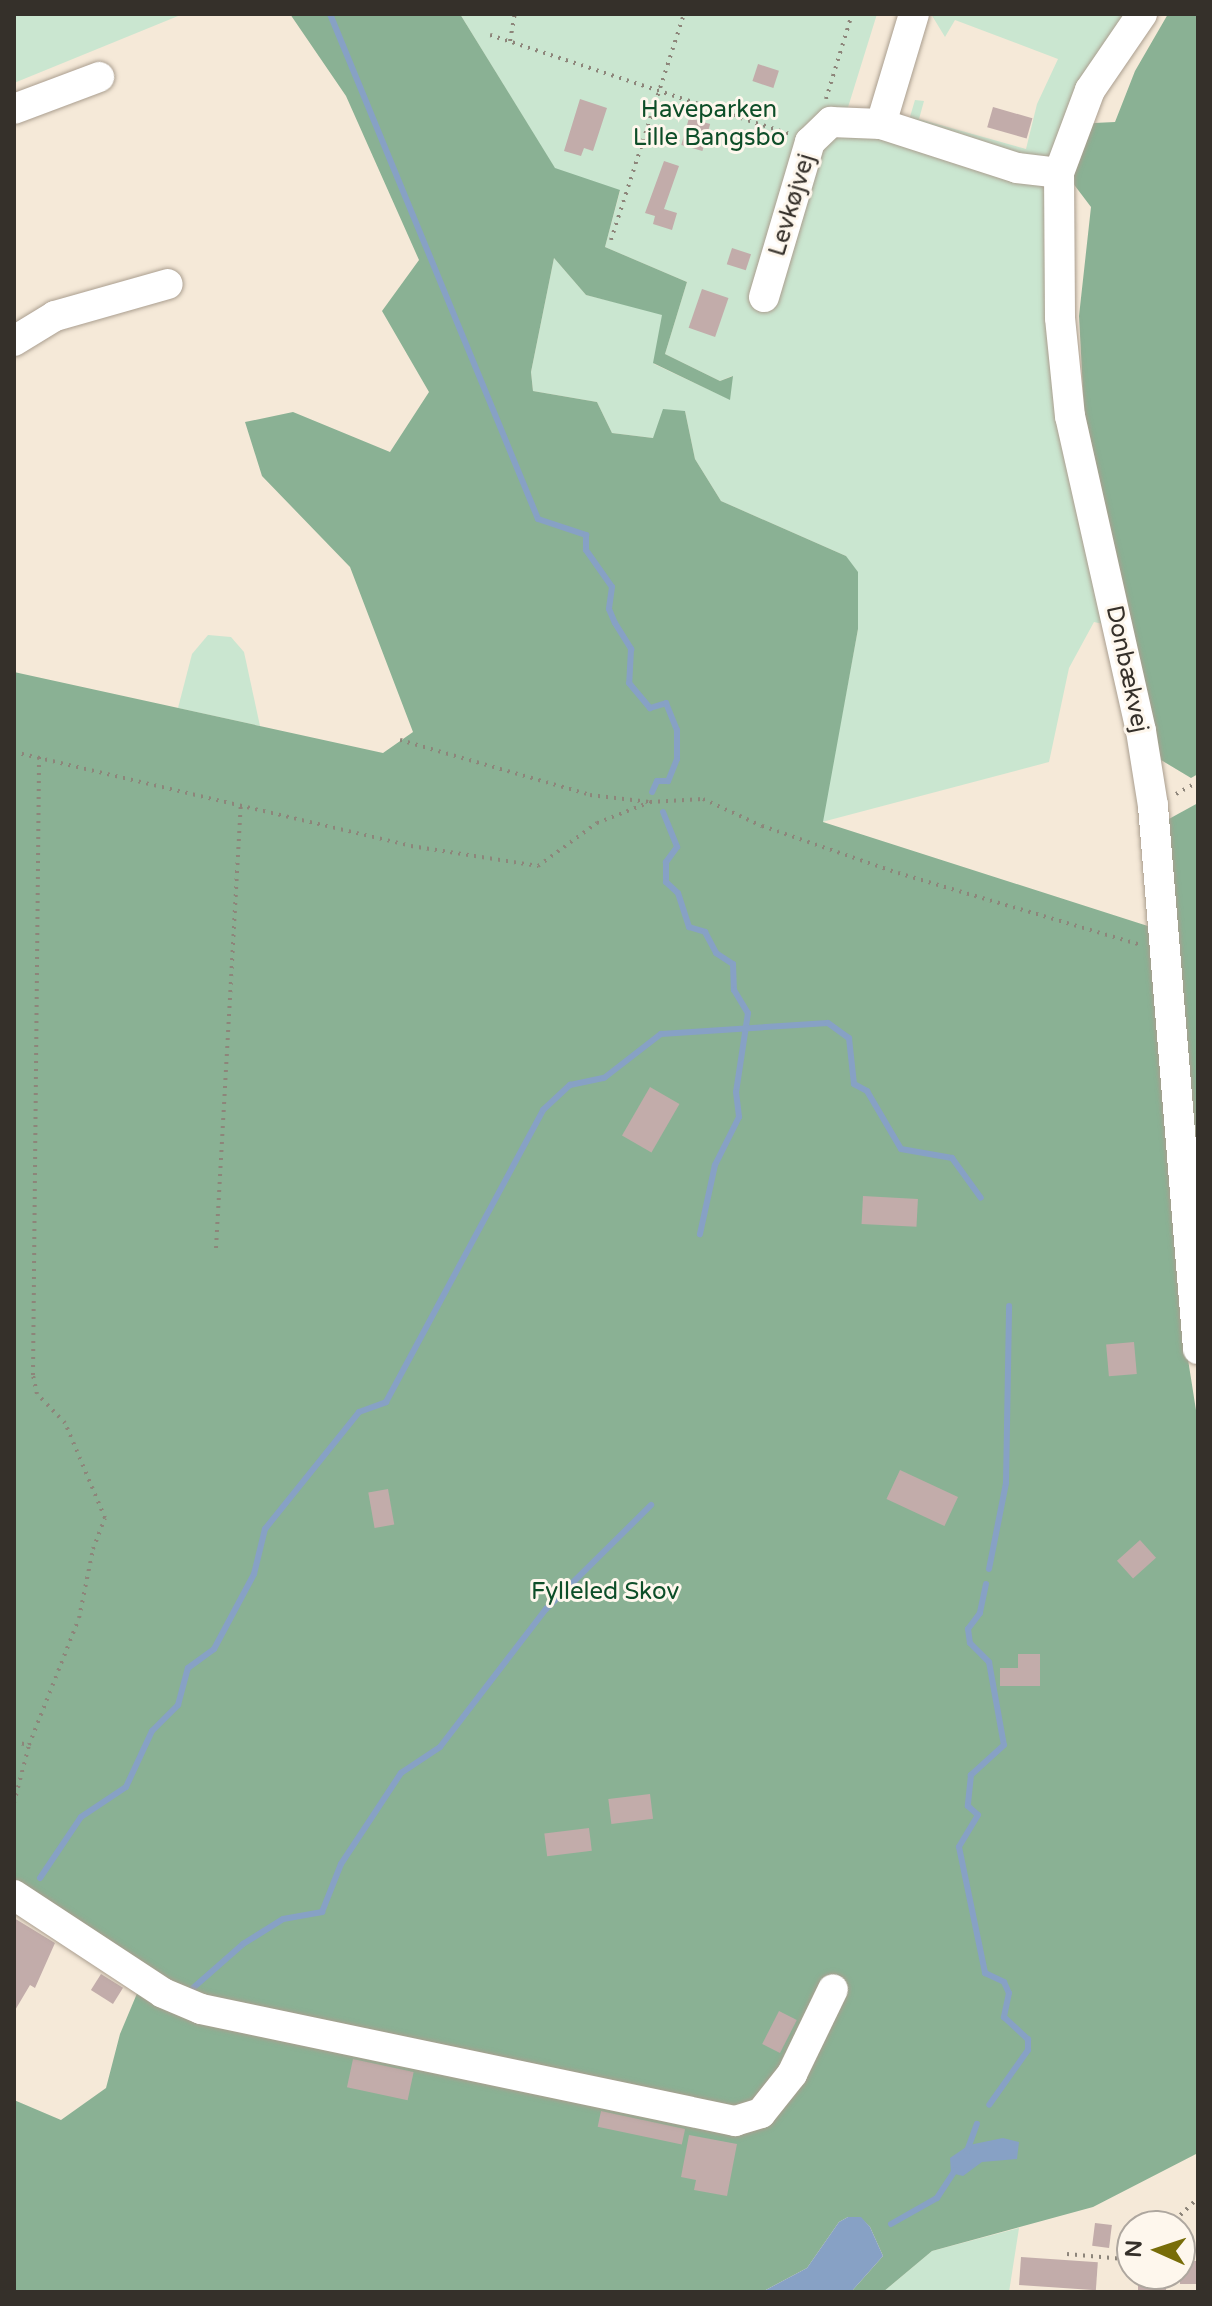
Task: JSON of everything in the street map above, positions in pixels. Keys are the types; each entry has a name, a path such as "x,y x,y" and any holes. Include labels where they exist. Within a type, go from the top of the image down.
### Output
{"street":[{"path":"881,124 914,14"},
{"name":"Donbækvej","path":"1142,14 1090,90 1059,173 1060,318 1070,416 1141,731 1166,951 1198,1349"},
{"path":"14,109 99,77"},
{"name":"Levkøjvej","path":"764,297 815,135 854,120 881,124 1017,168 1059,173"},
{"path":"14,341 55,316 168,284"},
{"path":"14,1895 163,1993 201,2009 735,2121 761,2113 792,2074 833,1989"}],"path":[{"path":"510,41 515,14"},
{"path":"611,240 684,14"},
{"path":"490,35 660,90 815,135 852,14"},
{"path":"400,740 590,795 650,802 703,799 898,873 1166,951"},
{"path":"14,752 411,846 538,866 597,823 650,802"},
{"path":"14,1803 29,1745 79,1618 93,1549 105,1518 65,1423 37,1394 33,1375 39,757"},
{"path":"216,1248 241,805"},
{"path":"14,1742 29,1745"},
{"path":"1067,2254 1116,2258"}],"green space":[{"path":"14,14 183,14 14,83"},
{"name":"Fylleled Skov","path":"290,14 460,14 555,168 620,190 605,247 687,282 665,354 720,381 733,376 730,400 653,363 662,315 586,295 554,258 531,372 533,391 597,402 612,433 653,438 663,409 685,411 695,459 721,501 846,556 858,572 858,629 823,822 1154,928 1179,1302 1198,1423 1198,2153 1093,2207 932,2251 883,2292 851,2292 883,2256 870,2227 861,2218 848,2217 839,2222 807,2268 762,2292 14,2292 14,2100 61,2120 106,2088 120,2034 146,1972 14,1880 14,672 383,753 413,732 350,567 262,476 245,422 293,412 390,452 429,392 382,311 419,260 346,96"},
{"name":"Haveparken Lille Bangsbo","path":"460,14 877,14 845,117 904,137 915,100 924,101 919,119 1026,149 1037,104 1058,59 955,20 945,37 931,14 1126,14 1049,178 1044,241 1048,320 1108,625 1094,622 1069,668 1049,762 822,822 858,629 846,556 721,501 695,459 685,411 653,438 612,433 597,402 533,391 531,372 554,258 586,295 663,314 654,364 729,399 732,376 720,381 665,354 687,282 605,247 620,191 555,169"},
{"path":"1168,14 1198,14 1198,774 1191,778 1161,760 1084,410 1079,316 1091,207 1066,174 1073,124 1115,122 1135,71"},
{"path":"208,635 231,637 244,652 260,726 178,708 192,654"},
{"path":"1198,803 1198,1176 1167,820"},
{"path":"1019,2228 1009,2292 883,2292 932,2251"}],"water":[{"path":"1003,2138 1019,2142 1017,2159 982,2162 963,2176 951,2173 950,2158 969,2145"},
{"path":"848,2217 861,2217 870,2227 883,2256 851,2292 762,2292 807,2268 839,2222"}],"building":[{"path":"758,64 779,71 773,88 752,81"},
{"path":"580,99 607,108 593,151 584,148 581,156 564,151"},
{"path":"993,107 1032,118 1027,138 987,127"},
{"path":"689,118 710,124 702,151 681,145"},
{"path":"664,161 679,166 664,209 677,213 672,230 653,224 655,216 645,213"},
{"path":"732,248 751,254 746,270 727,264"},
{"path":"702,289 728,298 715,337 689,328"},
{"path":"650,1087 679,1104 651,1152 622,1135"},
{"path":"863,1196 918,1199 916,1227 862,1224"},
{"path":"1134,1342 1137,1374 1109,1376 1106,1344"},
{"path":"900,1470 958,1497 944,1526 886,1499"},
{"path":"388,1489 394,1524 375,1528 368,1492"},
{"path":"1140,1540 1156,1558 1133,1579 1117,1561"},
{"path":"1018,1654 1040,1654 1040,1686 1000,1686 1000,1668 1018,1668"},
{"path":"650,1794 653,1819 611,1824 608,1799"},
{"path":"589,1828 592,1851 547,1856 544,1833"},
{"path":"14,1918 55,1943 35,1988 30,1985 14,2012"},
{"path":"101,1974 123,1988 113,2004 91,1990"},
{"path":"779,2011 797,2020 780,2053 762,2044"},
{"path":"353,2059 414,2072 408,2100 347,2087"},
{"path":"601,2111 685,2129 682,2145 598,2127"},
{"path":"689,2135 737,2144 727,2196 694,2190 696,2180 681,2177"},
{"path":"1095,2223 1112,2225 1109,2248 1092,2246"},
{"path":"1021,2257 1098,2262 1096,2290 1019,2285"},
{"path":"1198,2261 1198,2284 1196,2284"},
{"path":"1138,2290 1166,2290 1166,2292"}],"waterway":[{"path":"330,14 538,519 586,535 586,550 612,587 609,609 631,649 629,683 650,708 666,703 677,730 677,759 668,781 657,781 652,792"},
{"path":"663,812 677,847 666,862 666,882 678,893 689,927 705,932 716,953 733,964 734,990 748,1013 736,1092 739,1117 715,1165 700,1234"},
{"path":"40,1878 81,1817 126,1787 152,1731 178,1705 188,1668 214,1649 254,1574 265,1529 359,1412 386,1402 543,1110 570,1085 604,1078 661,1034 828,1023 849,1038 854,1084 867,1091 901,1149 952,1158 981,1198"},
{"path":"989,1569 1006,1483 1009,1306"},
{"path":"193,1988 243,1944 283,1919 322,1912 341,1864 401,1773 440,1747 546,1609 651,1505"},
{"path":"986,1584 980,1613 968,1629 970,1643 989,1662 1004,1745 971,1775 968,1806 978,1815 959,1847 985,1973 1004,1982 1009,1993 1004,2017 1028,2039 1028,2050 989,2105"},
{"path":"967,2151 977,2124"},
{"path":"891,2224 937,2198 955,2170"}]}
